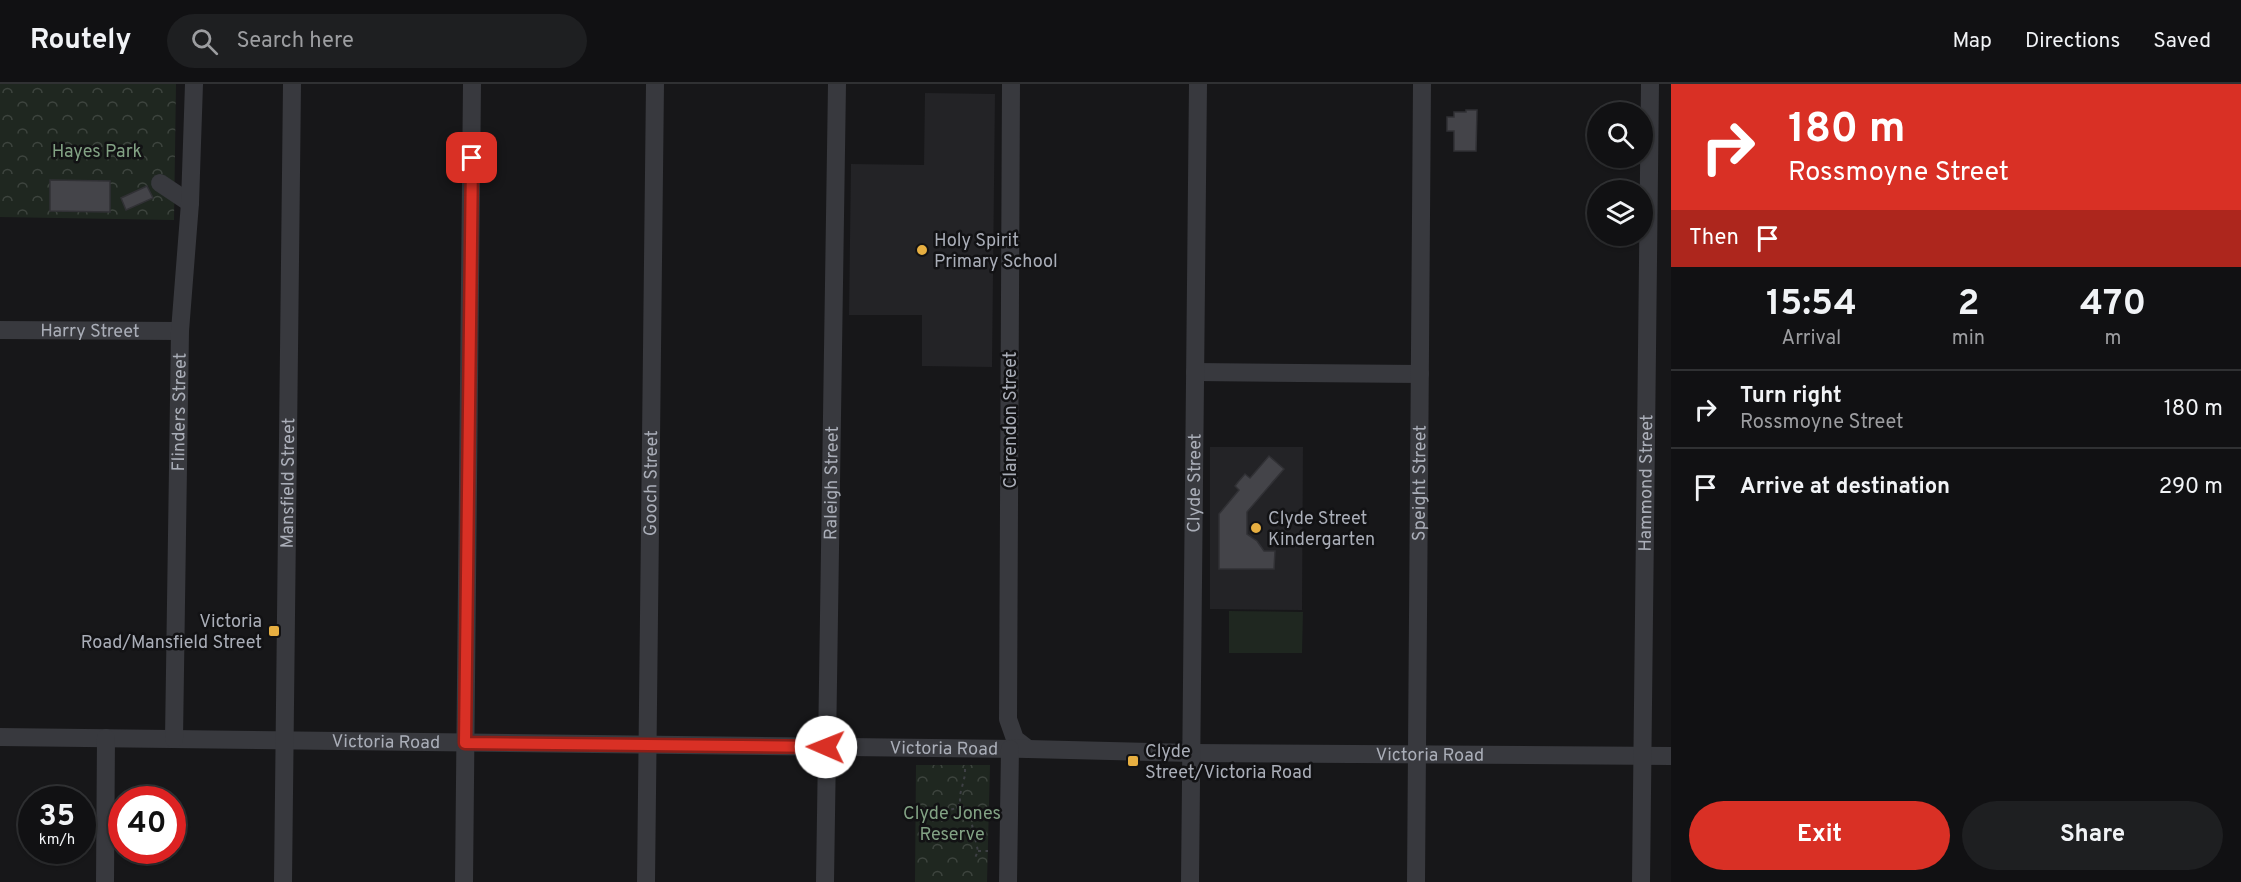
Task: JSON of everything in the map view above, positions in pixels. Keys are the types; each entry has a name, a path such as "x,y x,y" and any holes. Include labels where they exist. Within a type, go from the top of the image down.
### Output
{"street":[{"name":"Flinders Street","path":"174,739 180,332 190,203 194,84"},
{"name":"Mansfield Street","path":"283,882 292,84"},
{"path":"464,882 472,84"},
{"name":"Gooch Street","path":"646,882 655,84"},
{"name":"Raleigh Street","path":"825,882 837,84"},
{"name":"Clarendon Street","path":"1011,84 1008,719 1019,749"},
{"name":"Clyde Street","path":"1190,882 1198,84"},
{"name":"Speight Street","path":"1416,882 1422,84"},
{"name":"Hammond Street","path":"1641,882 1650,84"},
{"path":"160,183 190,203"},
{"name":"Harry Street","path":"0,330 180,332"},
{"path":"1195,372 1420,374"},
{"name":"Victoria Road","path":"0,737 1192,753 1671,756"},
{"path":"105,882 106,738"},
{"path":"1008,882 1019,749"}],"path":[{"path":"965,768 960,803 970,816 978,851 974,860"},
{"path":"937,814 956,808 960,803"},
{"path":"978,851 988,851"}],"shaded area":[{"name":"Holy Spirit Primary School","path":"925,93 995,94 992,367 922,366 922,315 849,315 851,164 924,165"},
{"name":"Clyde Street Kindergarten","path":"1210,447 1303,447 1302,610 1210,609"}],"green space":[{"name":"Hayes Park","path":"0,84 176,84 174,220 0,217"},
{"path":"1229,611 1303,612 1302,653 1229,653"},
{"name":"Clyde Jones Reserve","path":"916,765 990,765 987,882 915,882"}],"building":[{"path":"1466,110 1477,110 1476,151 1454,151 1454,131 1447,131 1447,117 1454,117 1454,112 1466,112"},
{"path":"50,180 110,181 110,212 50,211"},
{"path":"147,186 153,198 126,210 121,198"},
{"path":"1269,456 1284,469 1247,512 1247,534 1257,541 1264,551 1275,551 1274,569 1219,569 1219,514 1239,490 1235,486 1238,482 1245,474 1250,478"}],"place":[{"name":"Holy Spirit Primary School","path":"922,250"},
{"name":"Clyde Street Kindergarten","path":"1256,528"},
{"name":"Victoria Road/Mansfield Street","path":"274,631"},
{"name":"Clyde Street/Victoria Road","path":"1133,761"}],"route":[{"path":"472,158 465,743 826,747"}]}
